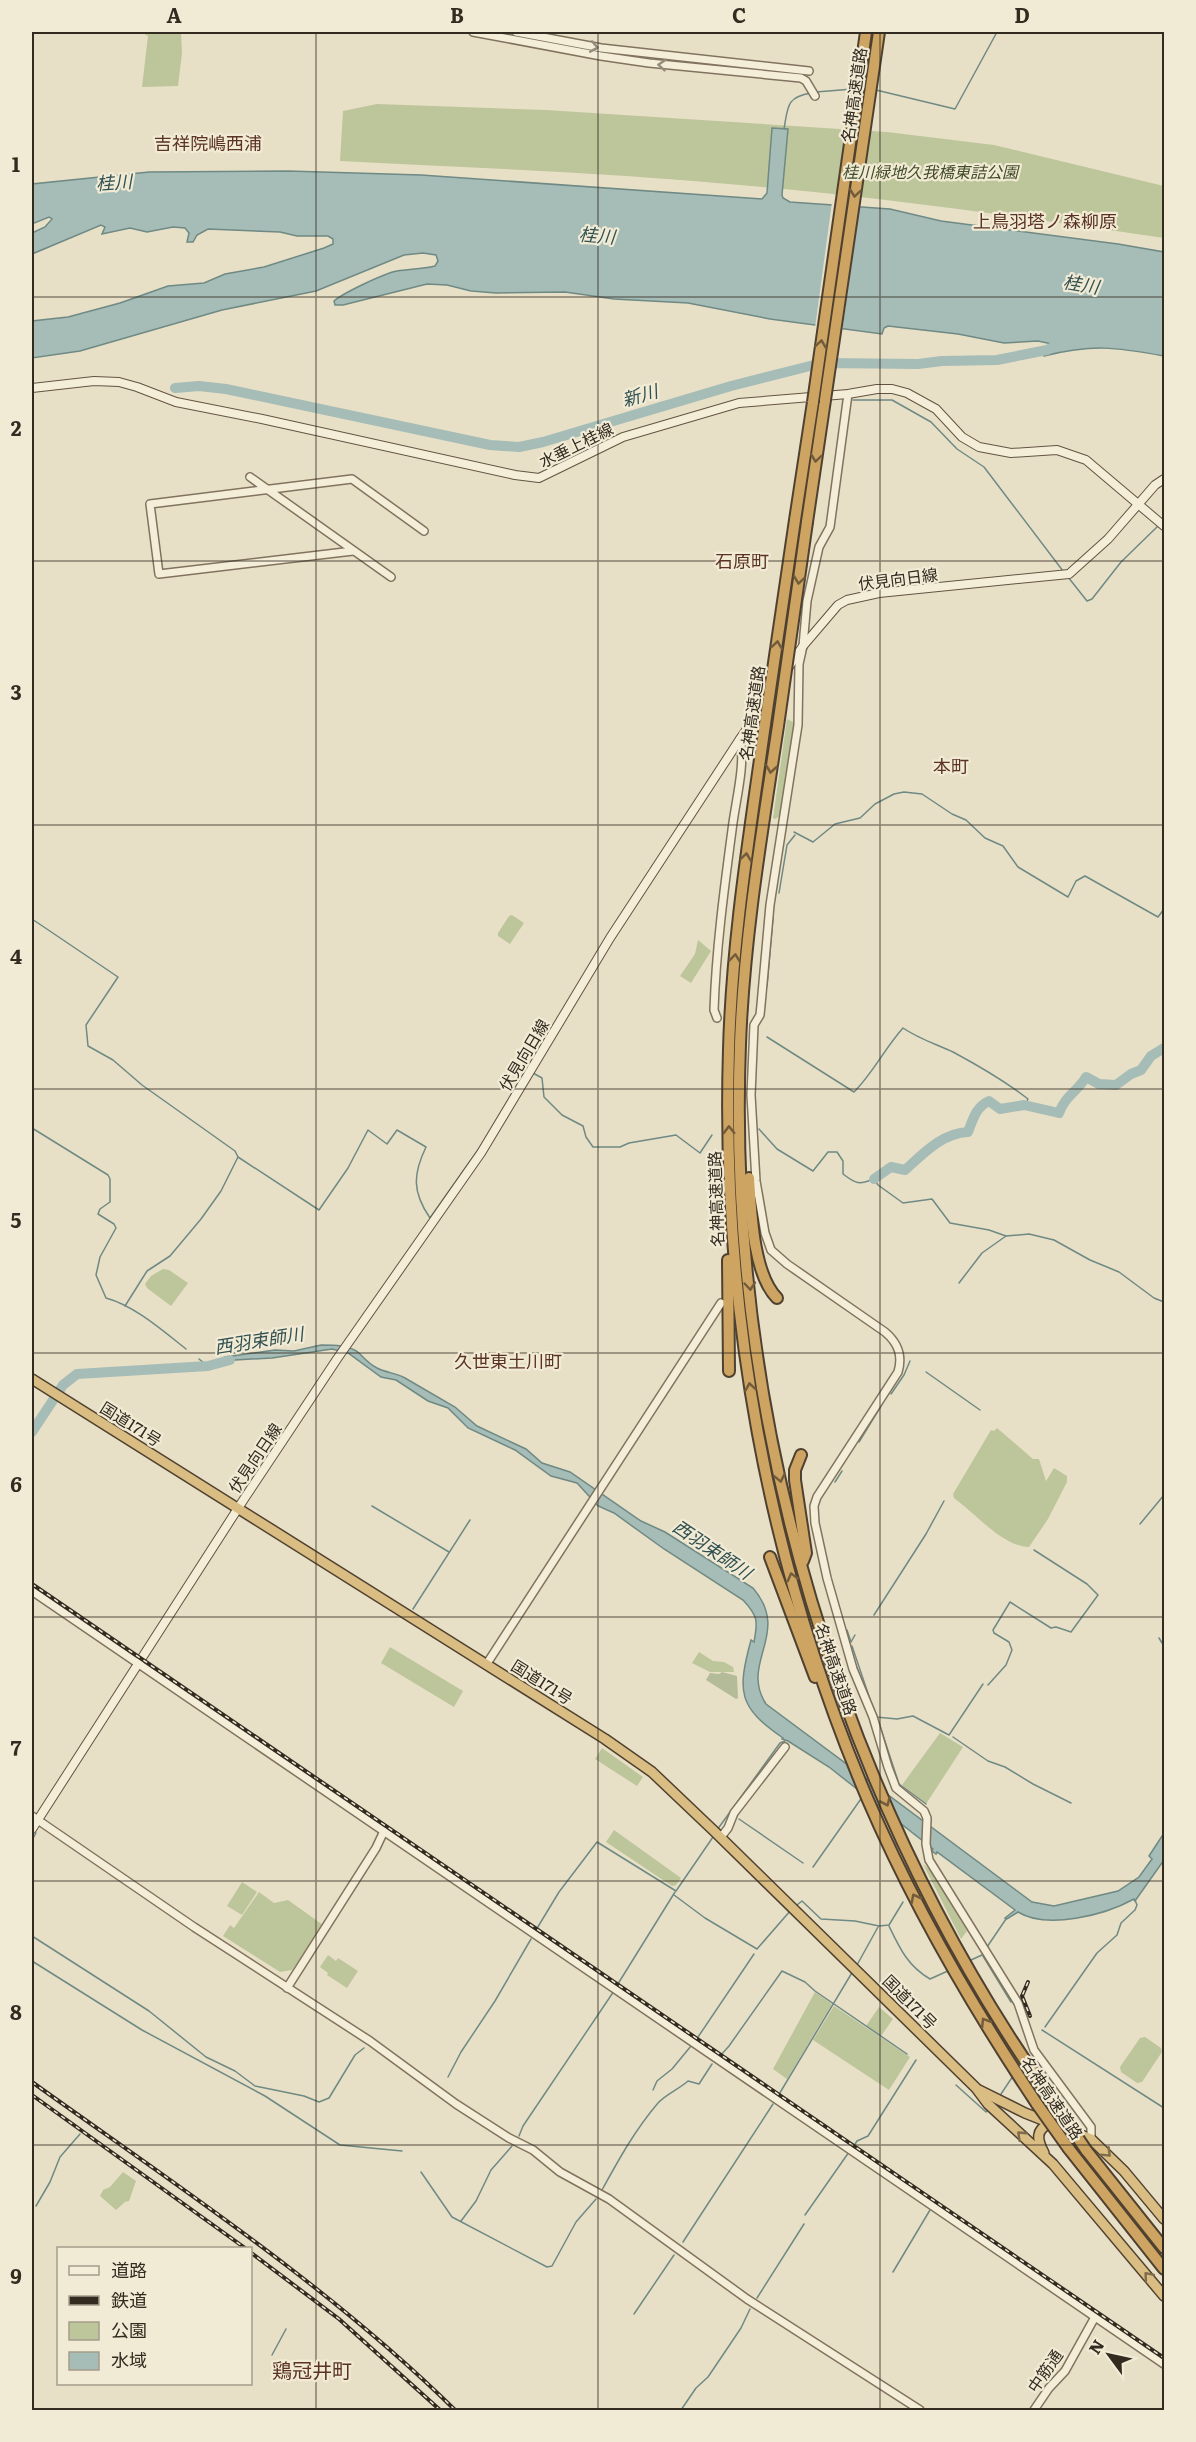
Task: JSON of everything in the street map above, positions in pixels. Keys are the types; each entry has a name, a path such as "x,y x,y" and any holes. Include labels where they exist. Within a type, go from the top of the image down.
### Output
{"highway":[{"name":"名神高速道路","path":"866,32 752,812 729,1115 730,1222 746,1364 761,1453 820,1680 885,1838 952,1968 1037,2104 1069,2149 1164,2269"},
{"name":"名神高速道路","path":"746,902 764,818 879,32"},
{"name":"名神高速道路","path":"736,1010 752,1310 770,1427 785,1504 835,1675 872,1773 964,1961 1025,2061 1057,2107 1088,2144 1146,2226 1161,2243"},
{"path":"748,1217 763,1278 777,1298"},
{"path":"729,1371 730,1222"},
{"name":"国道171号","path":"32,1379 605,1739 646,1769 717,1834 993,2102 1046,2158 1164,2296"},
{"path":"801,1455 796,1466 795,1480 806,1553 802,1565"},
{"path":"770,1557 820,1680"},
{"name":"国道171号","path":"993,2102 1050,2123 1088,2144 1124,2171 1164,2220"},
{"path":"1046,2158 1039,2144 1038,2132 1050,2123"}],"main road":[{"name":"水垂上桂線","path":"32,388 93,381 118,382 176,402 282,423 515,476 539,478 623,437 739,403 848,394 877,389 907,393 936,409 970,442 992,451 1018,453 1050,449 1074,454 1099,469 1164,526"},
{"name":"伏見向日線","path":"32,1829 34,1818 138,1664 238,1508 350,1340 481,1153 598,956 740,738 803,646 838,605 847,600 879,593 1066,575 1108,539 1155,485 1164,479"}],"street":[{"path":"474,32 601,57 801,78 806,81 815,96"},
{"path":"516,32 601,48 809,71"},
{"path":"848,394 830,527 816,557 807,601 799,664 797,736 770,906 760,1015 754,1025 751,1095 756,1181 762,1219 771,1250 778,1258 885,1332 892,1338 900,1355 898,1372 817,1497 814,1506 827,1578 854,1669 873,1717 896,1788 924,1811 928,1825 926,1844 929,1860 1018,2003 1034,2049 1091,2127 1088,2144"},
{"path":"250,477 391,577"},
{"path":"353,551 159,574 150,504 352,479 424,531"},
{"path":"717,1018 714,1010 717,939 739,780 742,748 740,738"},
{"path":"486,1665 721,1304"},
{"path":"32,1591 1164,2364"},
{"path":"717,1834 728,1827 734,1813 785,1747"},
{"path":"34,1818 194,1927 370,2041 489,2125 533,2150 561,2172 609,2199 747,2299 921,2410"},
{"path":"287,1988 376,1848 384,1831"},
{"name":"中筋通","path":"1034,2410 1049,2388 1065,2371 1095,2316"}],"green space":[{"path":"141,32 181,32 182,53 178,86 142,87 148,36"},
{"name":"桂川緑地久我橋東詰公園","path":"377,104 546,110 887,132 994,145 1164,186 1164,238 906,202 700,181 340,161 343,111"},
{"path":"787,719 793,722 793,731 780,816 775,819 773,818"},
{"path":"512,915 524,923 510,944 498,936 498,933"},
{"path":"698,940 711,951 691,983 680,976 695,954"},
{"path":"163,1269 169,1270 188,1283 171,1306 145,1284 151,1276"},
{"path":"997,1428 1033,1459 1039,1459 1046,1481 1054,1468 1067,1476 1067,1482 1048,1519 1029,1547 1009,1541 999,1535 954,1498 953,1494 991,1430 994,1431"},
{"path":"390,1647 463,1691 454,1707 381,1663"},
{"path":"699,1652 713,1661 724,1662 733,1667 734,1672 710,1672 692,1663"},
{"path":"722,1672 737,1676 738,1698 736,1699 706,1680 710,1673"},
{"path":"940,1733 963,1747 926,1804 902,1785"},
{"path":"602,1748 643,1777 637,1786 595,1759"},
{"path":"614,1830 681,1878 676,1885 672,1886 606,1842"},
{"path":"923,1864 931,1871 967,1931 961,1939"},
{"path":"242,1882 257,1892 242,1915 227,1906"},
{"path":"259,1892 274,1903 288,1900 323,1925 292,1970 280,1972 223,1936 230,1925 234,1928"},
{"path":"328,1955 336,1961 338,1958 358,1971 347,1988 327,1975 328,1973 320,1967"},
{"path":"815,1992 832,2004 787,2079 773,2069"},
{"path":"834,2006 910,2057 889,2090 813,2040"},
{"path":"879,2007 893,2019 881,2036 866,2026"},
{"path":"1145,2037 1161,2048 1162,2052 1142,2082 1137,2083 1121,2072 1120,2067 1140,2038"},
{"path":"123,2172 136,2181 129,2201 116,2210 100,2196 103,2190 110,2187"}],"water":[{"name":"桂川","path":"772,128 788,129 782,195 790,202 890,209 941,221 1164,252 1164,356 1091,348 1044,356 1044,347 1051,347 1052,344 1038,341 1004,343 958,334 888,326 884,328 882,334 770,319 688,303 614,299 565,292 496,293 427,284 335,305 334,301 339,297 383,275 435,266 438,261 436,255 423,253 404,255 316,291 222,310 80,351 32,358 32,321 68,317 120,303 168,286 204,283 225,274 264,267 324,248 333,244 333,239 328,236 297,236 280,232 208,229 197,235 193,242 187,242 189,233 185,228 173,227 147,232 130,228 102,234 105,227 101,225 32,254 32,233 45,227 52,219 49,217 32,224 32,184 149,172 288,171 421,175 762,199 767,193"},
{"path":"321,1345 351,1348 381,1370 405,1378 455,1407 477,1426 526,1449 542,1463 570,1472 641,1521 665,1532 753,1588 764,1604 768,1620 758,1675 759,1689 766,1704 1032,1902 1054,1906 1118,1891 1139,1877 1152,1859 1149,1856 1164,1833 1164,1860 1135,1901 1134,1899 1108,1910 1076,1918 1044,1920 1018,1912 1005,1918 1015,1910 937,1852 936,1854 932,1851 933,1849 829,1767 782,1739 757,1717 749,1707 743,1686 751,1640 754,1642 756,1619 743,1600 664,1549 614,1513 598,1506 577,1483 551,1476 515,1450 468,1428 448,1408 428,1401 396,1380 381,1377 348,1353 332,1349 272,1358 235,1360 218,1365 218,1362 225,1357 275,1350 294,1351"}],"pier":[{"path":"832,202 860,204 842,332 815,328"}],"waterway":[{"path":"876,90 955,109 997,32"},
{"path":"816,92 853,89"},
{"path":"784,129 790,104 797,97 811,93"},
{"name":"新川","path":"175,388 199,386 226,389 490,445 519,447 543,442 731,386 822,363 918,364 997,360 1047,350 1055,346"},
{"path":"853,400 892,400 931,422 957,449 984,467 1063,571"},
{"path":"1068,577 1087,601 1092,599 1121,562 1158,526 1164,531"},
{"path":"794,832 813,842 835,824 860,818 875,804 894,794 904,792 922,794 952,814 966,820 985,838 1003,846 1018,867 1068,897 1076,881 1085,876 1158,917 1164,909"},
{"path":"779,893 787,845 795,835"},
{"path":"767,986 773,918"},
{"path":"32,919 118,977 86,1025 88,1046 113,1060 142,1085 235,1151 238,1157"},
{"path":"767,1037 854,1092 903,1028 982,1068 1028,1099 1025,1105"},
{"path":"874,1179 891,1167 905,1170 941,1140 968,1132 978,1110 989,1101 1000,1109 1024,1105 1059,1113 1064,1102 1086,1077 1099,1084 1116,1085 1141,1070 1151,1056 1164,1048"},
{"path":"533,1073 542,1078 544,1097 562,1115 583,1126 586,1137 593,1147 620,1147 629,1143 676,1135 700,1153 712,1135"},
{"path":"125,1306 147,1271 170,1256 201,1219 221,1191 238,1157 319,1210 348,1168 368,1130 387,1144 397,1130 426,1147 416,1183 420,1200 430,1218 480,1147 513,1092 513,1082 525,1074"},
{"path":"32,1128 108,1175 110,1179 110,1202 100,1209 98,1214 114,1224 116,1228 100,1257 96,1275 106,1298 138,1313 186,1349"},
{"path":"759,1129 777,1149 813,1171 828,1152 837,1152 843,1161 843,1174 855,1182 861,1183 874,1179 878,1185 903,1203 932,1199 950,1223 989,1230 1006,1236 1029,1234 1054,1240 1090,1260 1119,1272 1154,1298 1164,1302"},
{"path":"959,1283 982,1253 1006,1236"},
{"name":"西羽束師川","path":"199,1359 208,1366"},
{"path":"32,1432 63,1385 77,1374 208,1366 230,1360"},
{"path":"891,1394 910,1361"},
{"path":"926,1372 980,1410"},
{"path":"859,1442 881,1406"},
{"path":"835,1482 842,1471"},
{"path":"1140,1524 1164,1495"},
{"path":"874,1615 926,1534 944,1501"},
{"path":"372,1506 449,1552"},
{"path":"413,1609 470,1520"},
{"path":"988,1685 1006,1665 1012,1650 1009,1642 993,1630 1010,1602 1051,1628 1056,1627 1071,1632 1098,1595 1087,1584 1034,1550"},
{"path":"847,1630 851,1642"},
{"path":"851,1642 855,1635"},
{"path":"1159,1638 1164,1646"},
{"path":"852,1646 876,1717 897,1719 913,1716 949,1735 983,1684"},
{"path":"878,1720 899,1784 926,1804"},
{"path":"953,1737 988,1761 1005,1767 1071,1803"},
{"path":"717,1830 780,1743 785,1741"},
{"path":"813,1867 863,1796"},
{"path":"739,1819 803,1863"},
{"path":"32,1840 36,1833"},
{"path":"536,1930 559,1892 597,1842 676,1891 713,1837"},
{"path":"616,1987 675,1892"},
{"path":"674,1895 705,1918 757,1949 791,1910"},
{"path":"1045,2027 1097,1953 1117,1935 1121,1923 1135,1910 1137,1905 1135,1900"},
{"path":"797,1905 802,1901 821,1919 855,1921 879,1926 889,1925 903,1902"},
{"path":"987,1947 1006,1919"},
{"path":"889,1926 905,1956 922,1974 930,1979 950,1970"},
{"path":"857,1965 878,1927"},
{"path":"32,1936 149,2011 206,2057 235,2071 255,2086 304,2096 319,2102 329,2098 355,2055 364,2048"},
{"path":"448,2077 531,1939"},
{"path":"696,2040 754,1954"},
{"path":"971,1960 982,1955"},
{"path":"983,1956 1011,2002"},
{"path":"32,1961 142,2030 265,2096 340,2145 402,2151"},
{"path":"720,2056 782,1971 805,1982 907,2054"},
{"path":"778,2096 853,1971"},
{"path":"519,2136 523,2126 614,1991"},
{"path":"1042,2030 1164,2108"},
{"path":"653,2090 657,2081 672,2069 691,2046"},
{"path":"852,2149 857,2141 868,2136 916,2060"},
{"path":"602,2190 635,2134 658,2103 688,2081 699,2084 712,2064"},
{"path":"999,2097 1013,2076"},
{"path":"956,2085 986,2112 988,2109"},
{"path":"683,2242 773,2104"},
{"path":"36,2206 50,2182 60,2157 80,2134"},
{"path":"461,2221 476,2201 491,2170 512,2146"},
{"path":"805,2215 849,2152"},
{"path":"421,2172 452,2217 547,2267 552,2266 576,2222 596,2199"},
{"path":"893,2272 930,2210"},
{"path":"757,2298 804,2224"},
{"path":"634,2314 674,2255"},
{"path":"681,2410 696,2388 708,2377 741,2328 750,2309"},
{"path":"272,2355 286,2329"}],"railway":[{"path":"32,1584 1164,2358"},
{"path":"1028,1982 1022,1996 1030,2016"},
{"path":"32,2082 304,2279 406,2364 455,2410"},
{"path":"32,2095 244,2247"},
{"path":"252,2254 339,2319 440,2410"}],"district":[{"name":"吉祥院嶋西浦","path":"208,144"},
{"name":"上鳥羽塔ノ森柳原","path":"1045,222"},
{"name":"石原町","path":"742,562"},
{"name":"本町","path":"951,767"},
{"name":"久世東土川町","path":"508,1362"},
{"name":"鶏冠井町","path":"312,2371"}]}
